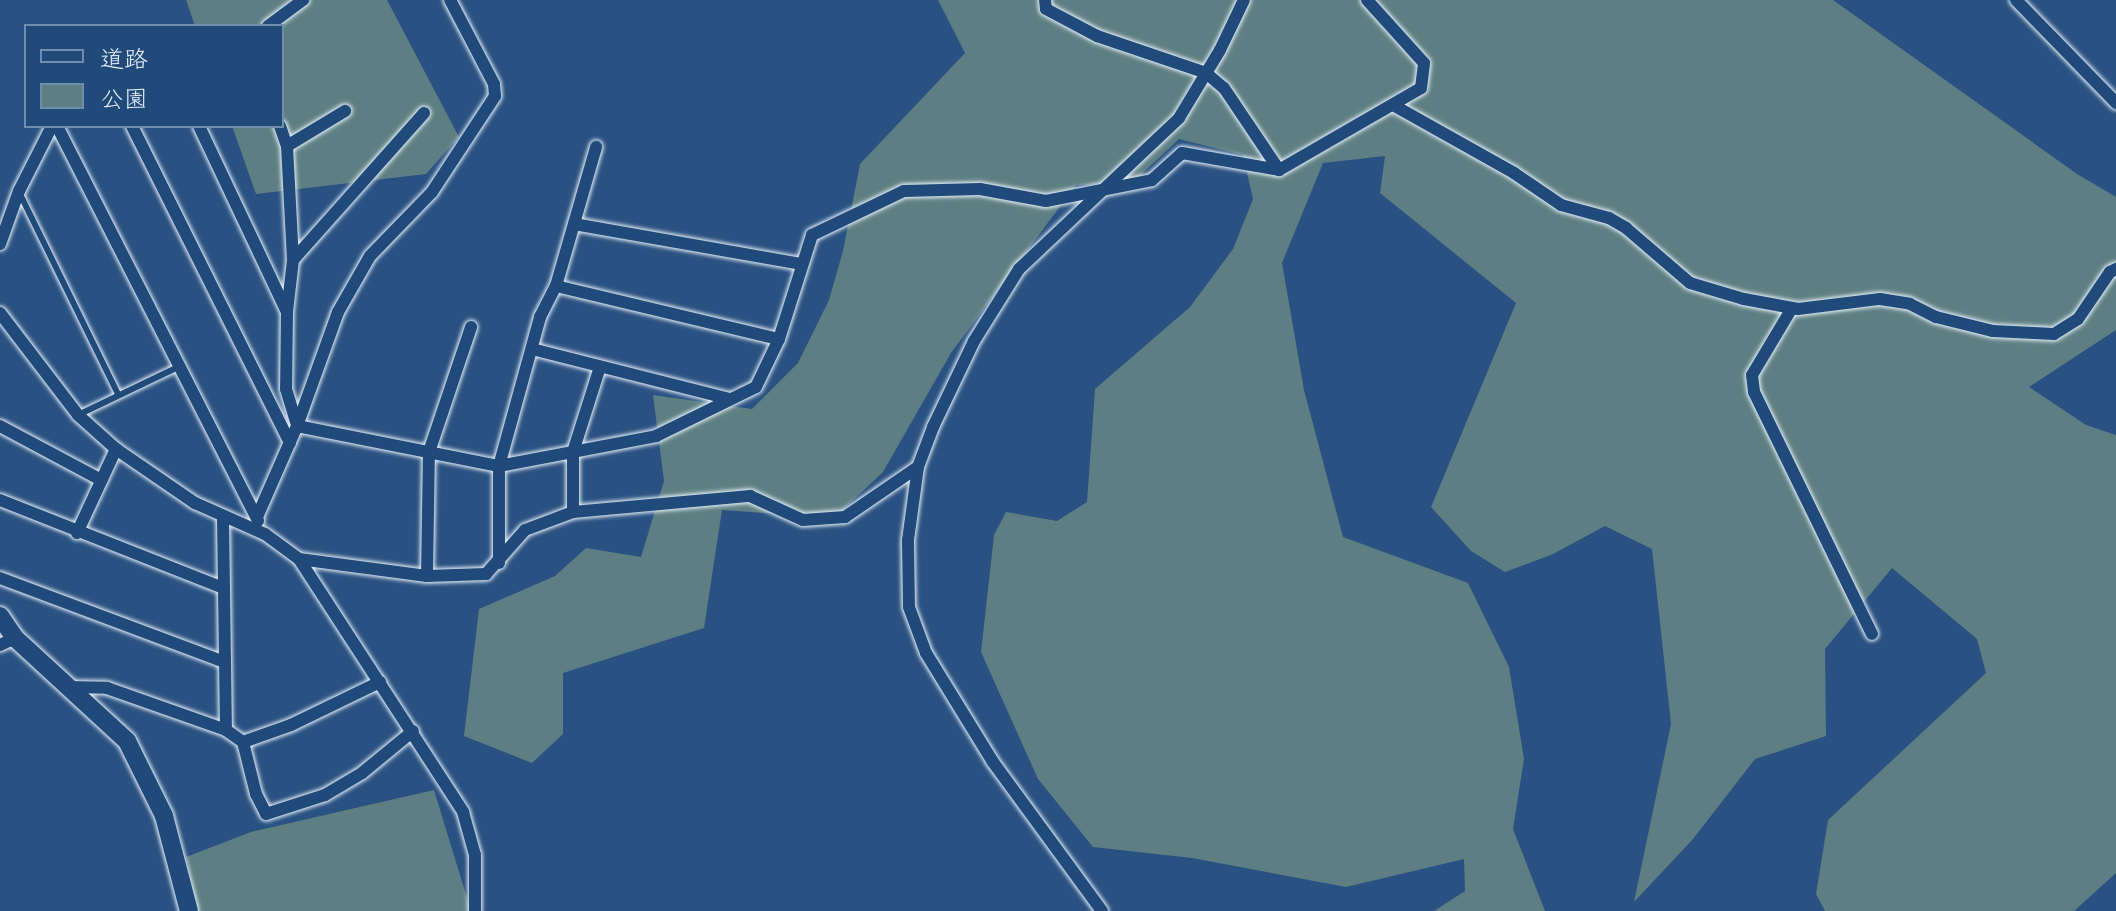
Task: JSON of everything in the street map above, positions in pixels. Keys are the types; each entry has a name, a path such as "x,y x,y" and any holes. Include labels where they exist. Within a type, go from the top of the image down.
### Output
{"street":[{"path":"271,24 303,0"},
{"path":"257,517 297,426 338,312 370,256 432,192 495,96 494,84 450,0"},
{"path":"1045,0 1046,9 1097,36 1206,73 1224,88 1279,170"},
{"path":"1102,911 993,762 926,653 909,607 908,540 918,467 974,341 1019,269 1179,118 1244,0"},
{"path":"297,426 499,466 656,436 756,387 779,339 812,235 904,191 980,189 1046,201 1152,180 1182,153 1279,170 1421,88 1424,63 1367,0"},
{"path":"2016,0 2116,103"},
{"path":"1393,105 1514,173 1561,205 1609,218 1626,228 1690,283 1792,308 1880,299 1910,304 1936,317 1993,331 2054,334 2078,319 2110,272 2116,269"},
{"path":"287,146 345,111"},
{"path":"293,260 424,113"},
{"path":"0,244 19,191 53,128"},
{"path":"55,128 265,534"},
{"path":"133,128 290,443"},
{"path":"200,128 287,312"},
{"path":"281,128 287,146 293,260 287,312 286,389 297,426"},
{"path":"499,563 499,466 540,317 556,286 596,147"},
{"path":"574,224 801,264"},
{"path":"556,286 779,339"},
{"path":"1792,308 1752,375 1754,392 1872,634"},
{"path":"0,313 78,415 116,449 223,518 265,534 299,559 463,812 475,855 475,911"},
{"path":"427,576 429,452 471,327"},
{"path":"532,349 730,399"},
{"path":"573,512 573,452 600,367"},
{"path":"0,426 101,480"},
{"path":"77,533 116,449"},
{"path":"299,559 427,576 486,574 499,563 525,530 573,512 750,496 803,520 845,517 918,467"},
{"path":"0,500 77,533 223,588"},
{"path":"223,518 226,730"},
{"path":"0,578 225,662"},
{"path":"0,616 8,642 68,687 127,741 144,770 164,816 189,911"},
{"path":"243,742 291,725 380,682"},
{"path":"68,687 107,688 226,730 243,742 256,794 266,814 325,795 362,773 413,731"}],"lane":[{"path":"19,191 118,394"},
{"path":"78,415 178,367"}],"green space":[{"path":"186,0 387,0 459,137 426,174 256,194 233,128 284,128 284,24 194,24"},
{"path":"938,0 1833,0 2077,174 2116,197 2116,330 2029,387 2086,425 2116,435 2116,873 2074,911 1825,911 1816,894 1828,820 1986,673 1977,639 1892,568 1825,649 1826,736 1755,759 1693,839 1634,902 1671,724 1652,549 1605,526 1553,554 1505,572 1471,551 1431,507 1516,303 1380,193 1385,156 1323,163 1282,263 1304,390 1343,537 1468,583 1509,667 1524,759 1513,829 1545,911 1434,911 1465,891 1464,859 1346,887 1192,858 1093,847 1038,779 981,652 994,535 1006,512 1057,521 1087,502 1095,389 1190,307 1233,249 1253,199 1243,155 1179,139 1132,183 1076,185 951,353 883,472 834,518 722,510 704,628 563,673 563,734 532,763 464,736 479,609 555,576 586,548 641,557 664,481 653,395 752,409 798,363 829,300 843,251 860,164 965,53"},
{"path":"434,790 471,911 198,911 186,857 251,832"}]}
